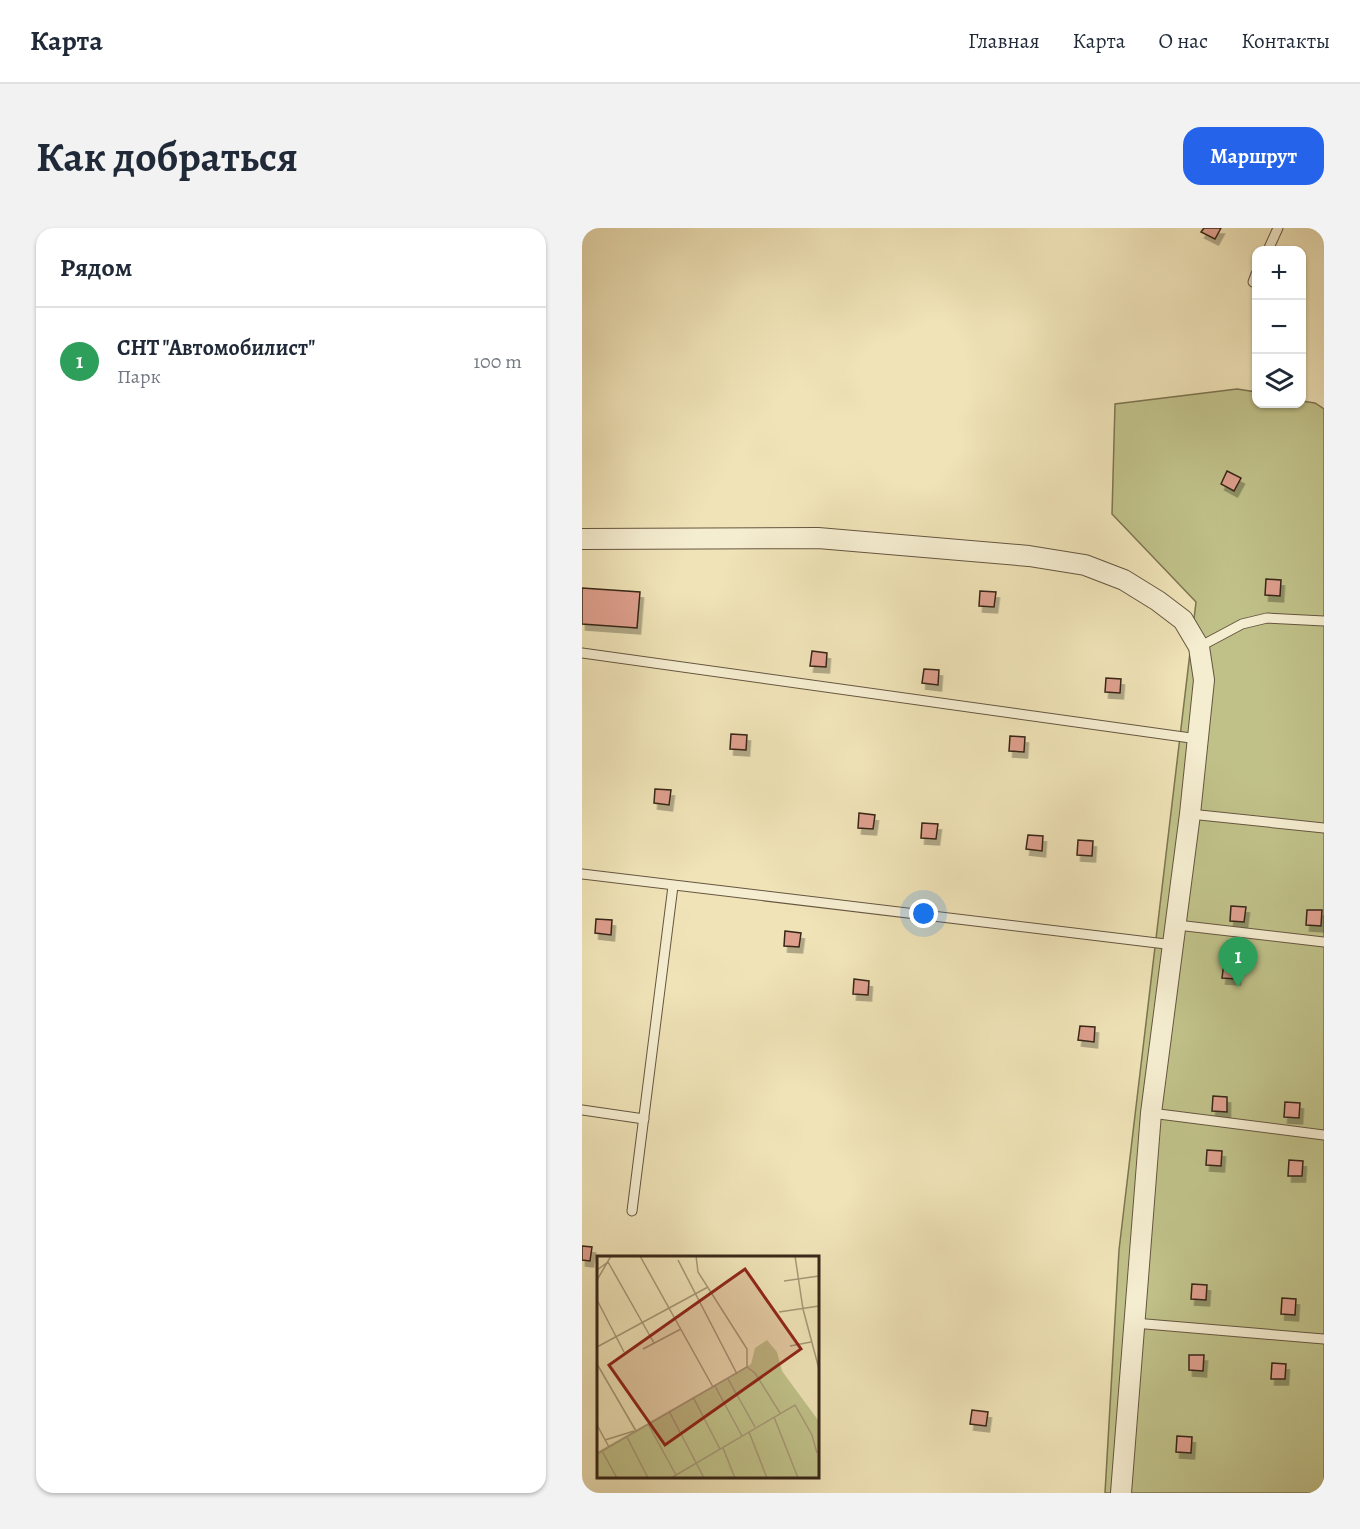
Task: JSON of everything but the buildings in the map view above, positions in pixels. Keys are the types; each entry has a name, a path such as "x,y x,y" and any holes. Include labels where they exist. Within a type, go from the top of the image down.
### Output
{"street":[{"path":"582,539 818,538 1029,556 1085,565 1124,580 1158,601 1183,620 1199,647 1204,680 1176,935 1151,1113 1121,1493"}],"lane":[{"path":"1270,246 1278,228"},
{"path":"1199,647 1242,624 1267,618 1324,621"},
{"path":"582,652 1198,739"},
{"path":"1190,814 1324,828"},
{"path":"582,874 673,886 1176,935 1324,942"},
{"path":"632,1211 673,886"},
{"path":"582,1110 644,1119"},
{"path":"1151,1113 1324,1135"},
{"path":"1134,1323 1324,1339"}],"green space":[{"path":"1237,389 1252,391 1252,408 1306,408 1306,402 1315,403 1324,409 1324,1493 1105,1493 1119,1250 1196,602 1112,514 1115,404"}],"place":[{"name":"СНТ \"Автомобилист\"","path":"1238,987"}]}
